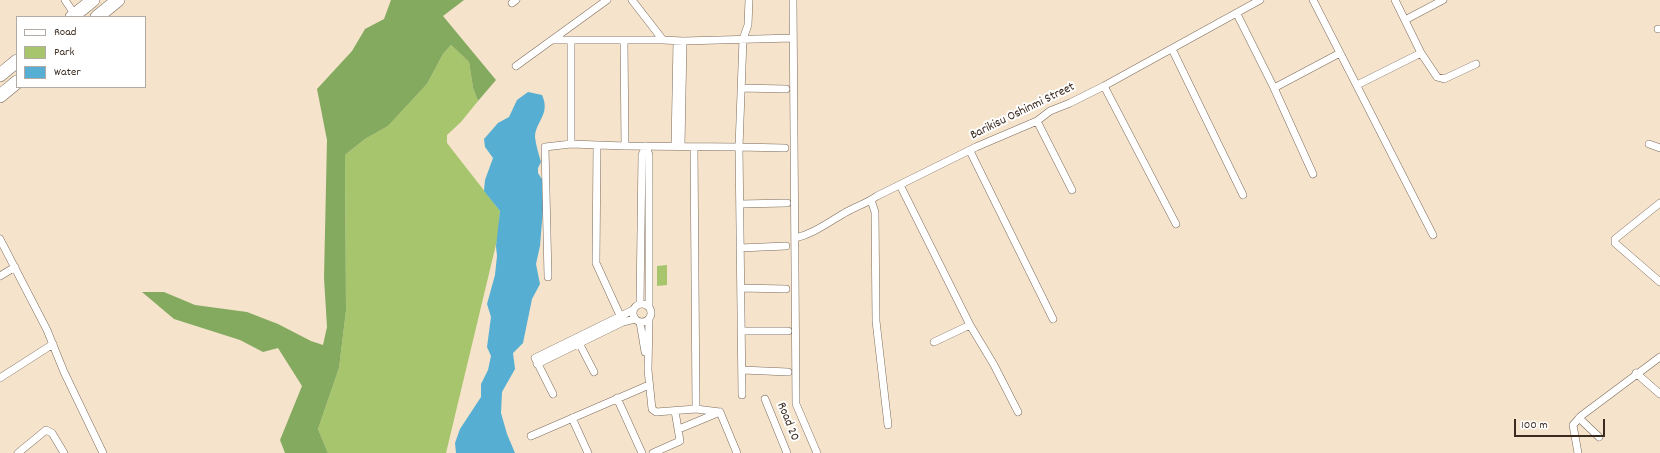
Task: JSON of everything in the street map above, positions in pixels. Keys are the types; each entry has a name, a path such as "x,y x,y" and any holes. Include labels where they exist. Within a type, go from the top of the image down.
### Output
{"highway":[{"path":"73,16 93,0"},
{"path":"98,16 118,0"},
{"path":"0,75 16,62"},
{"path":"0,96 16,83"}],"street":[{"path":"65,0 73,16"},
{"path":"516,66 607,0"},
{"path":"632,0 663,40"},
{"path":"742,395 739,147 743,39 748,25 749,0"},
{"path":"793,0 796,404 817,453"},
{"name":"Barikisu Oshinmi Street","path":"795,238 822,227 844,213 970,151 1037,121 1050,111 1104,86 1237,14 1252,2 1260,0"},
{"path":"1314,0 1433,235"},
{"path":"1395,0 1421,53 1439,79 1444,79 1476,64"},
{"path":"1405,20 1443,0"},
{"path":"1237,14 1274,88 1313,174"},
{"path":"553,40 680,41 793,38"},
{"path":"571,40 571,144"},
{"path":"624,40 625,146"},
{"path":"678,146 680,41"},
{"path":"1172,49 1244,195"},
{"path":"1274,88 1340,53"},
{"path":"1357,85 1421,53"},
{"path":"1104,86 1176,224"},
{"path":"741,88 786,89"},
{"path":"1037,121 1072,190"},
{"path":"548,277 545,149 547,145 571,144 785,148"},
{"path":"1649,144 1660,148"},
{"path":"597,145 596,263 622,319"},
{"path":"553,394 536,361 622,319 640,304 642,155 646,146"},
{"path":"646,146 649,155 649,307 651,313 649,319 648,370 654,411 696,409 720,412"},
{"path":"694,146 696,409"},
{"path":"970,151 1053,319"},
{"path":"900,185 970,325 994,365 1018,412"},
{"path":"871,200 875,212 876,321 888,425"},
{"path":"740,204 787,203"},
{"path":"1660,204 1618,236 1615,239 1615,243 1660,282"},
{"path":"0,239 16,267 103,453"},
{"path":"740,248 786,246"},
{"path":"0,276 16,267"},
{"path":"741,288 786,289"},
{"path":"640,304 649,307"},
{"path":"633,310 638,321 648,370"},
{"path":"622,319 638,321 649,319"},
{"path":"934,342 970,325"},
{"path":"741,331 788,331"},
{"path":"578,340 594,372"},
{"path":"0,378 53,344"},
{"path":"1578,453 1573,425 1579,418 1636,373 1660,357"},
{"path":"742,370 788,372"},
{"path":"1636,373 1660,394"},
{"path":"531,436 649,385"},
{"path":"617,398 642,453"},
{"name":"Road 20","path":"765,399 787,453"},
{"path":"657,452 680,441 675,411"},
{"path":"679,429 720,412"},
{"path":"720,412 737,453"},
{"path":"572,418 588,453"},
{"path":"1579,418 1599,437"},
{"path":"18,453 46,430 52,433 64,453"}],"green space":[{"path":"391,0 464,0 443,16 496,80 478,101 473,88 469,62 451,45 443,54 427,84 388,126 365,139 345,155 346,311 339,368 318,429 328,453 285,453 280,440 302,386 278,348 263,352 240,340 174,319 142,292 164,292 195,305 247,312 278,324 311,341 323,345 327,327 324,278 327,140 317,89 352,51 365,29 384,19"},
{"path":"451,45 469,62 473,88 478,101 461,122 447,135 447,143 500,211 498,236 446,453 328,453 318,429 339,368 346,311 345,155 365,139 388,126 427,84 443,54"},
{"path":"667,265 667,285 657,286 657,266"}],"water":[{"path":"528,92 542,95 545,107 544,113 537,127 535,137 541,162 538,168 538,173 545,184 540,246 536,264 540,284 532,299 523,343 513,353 515,369 502,392 501,413 507,434 515,453 456,453 455,443 460,429 481,397 481,384 488,370 491,356 487,347 491,317 487,304 495,275 497,256 496,246 500,211 484,191 485,180 493,158 485,147 484,139 498,123 509,117 517,100"}]}
